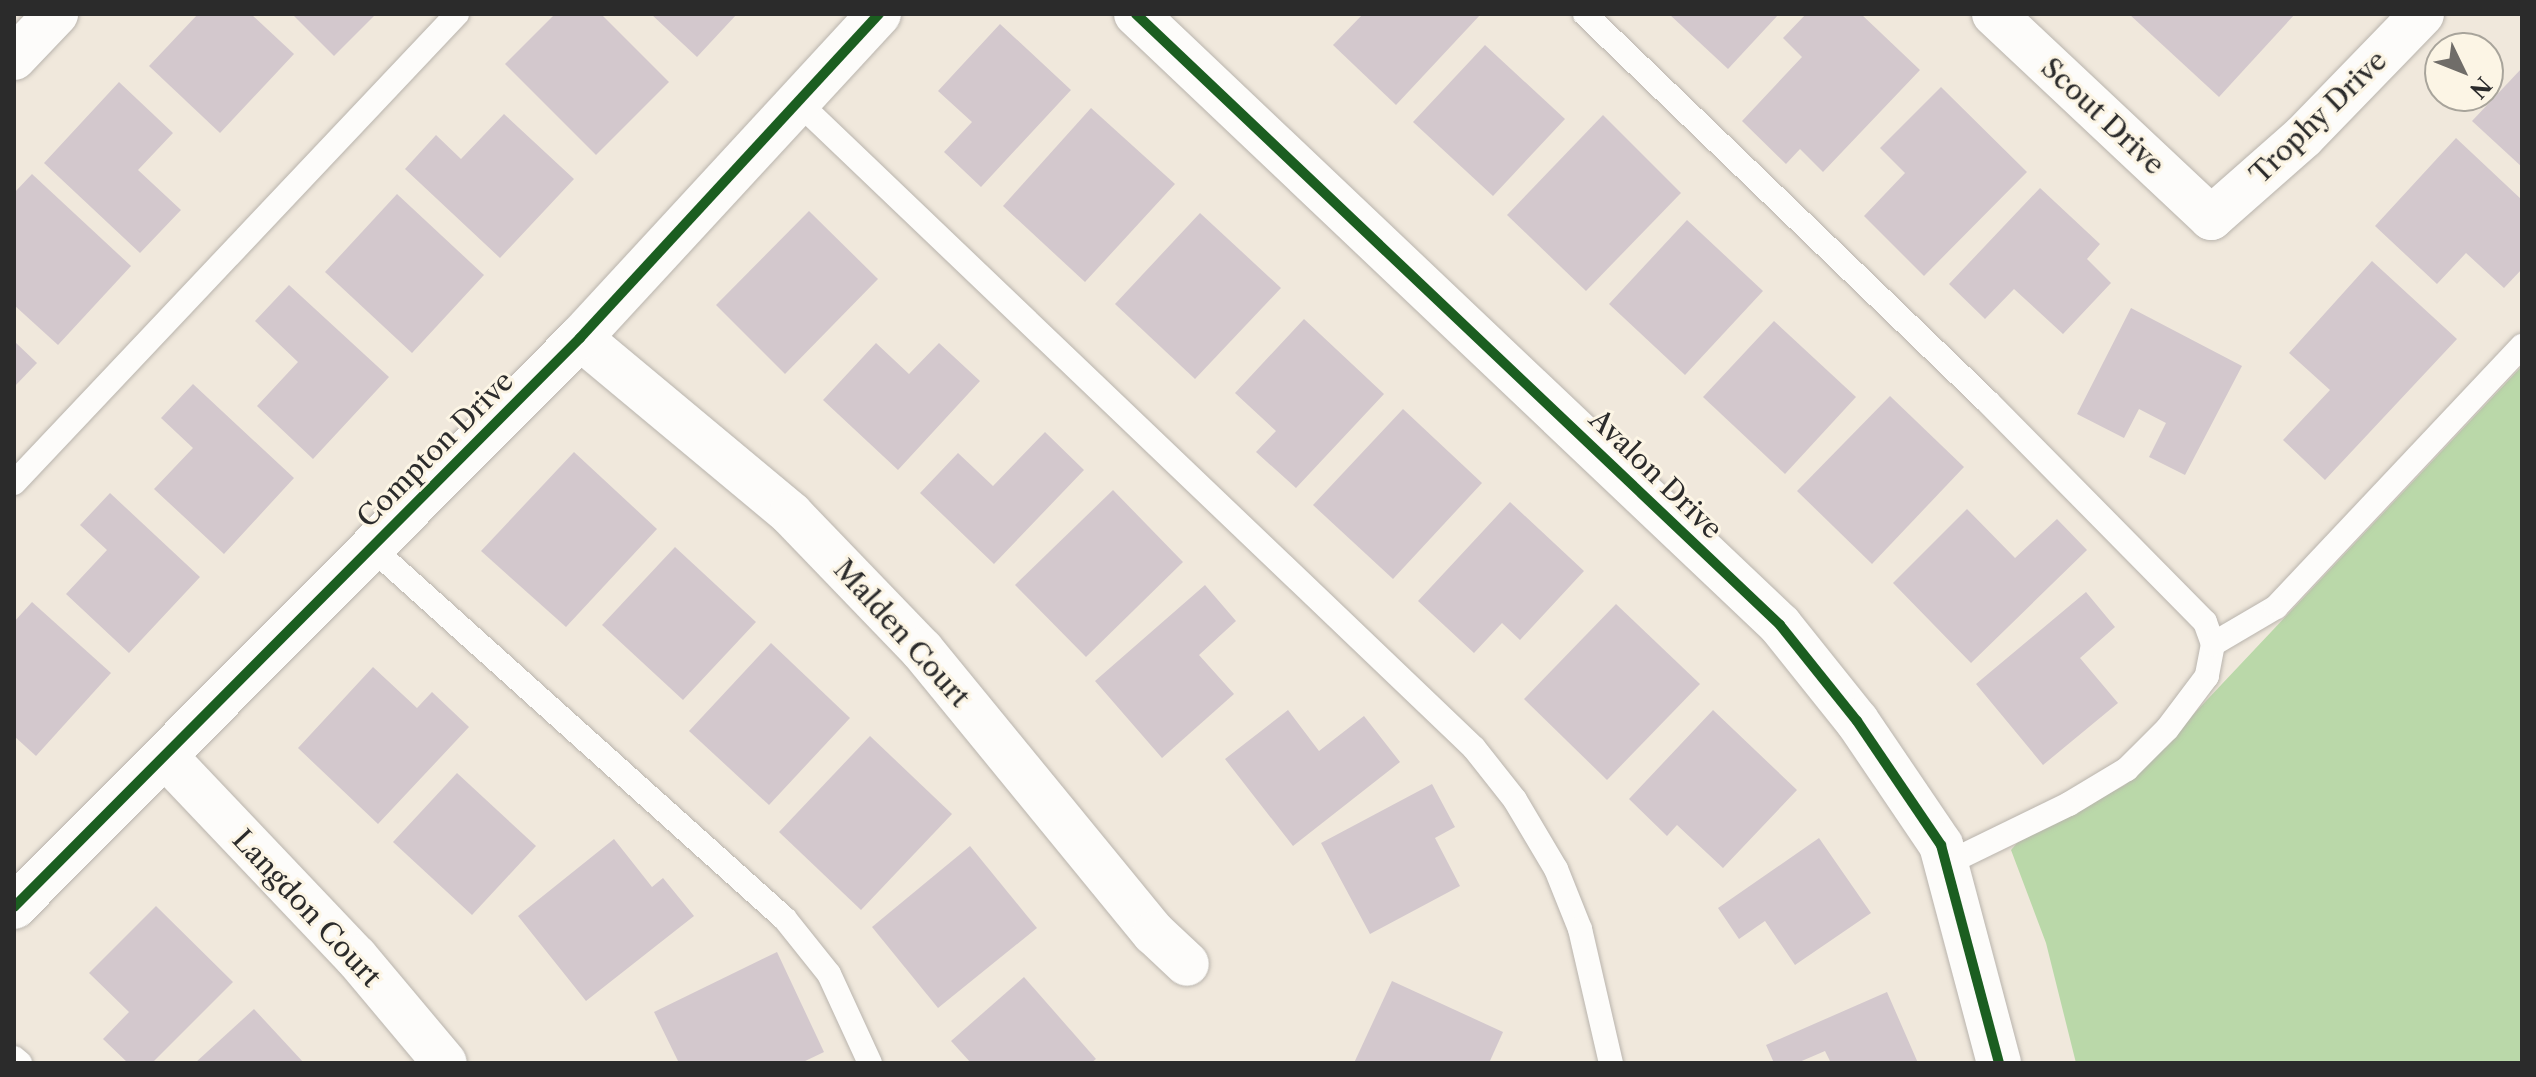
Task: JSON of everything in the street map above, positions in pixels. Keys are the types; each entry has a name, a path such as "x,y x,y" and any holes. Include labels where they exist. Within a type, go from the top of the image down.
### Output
{"street":[{"path":"14,58 56,14"},
{"name":"Compton Drive","path":"14,907 580,338 879,14"},
{"name":"Avalon Drive","path":"1136,14 1780,625 1857,721 1941,845 1999,1063"},
{"name":"Trophy Drive","path":"2211,218 2303,137 2422,14"},
{"name":"Scout Drive","path":"2016,21 2211,218"},
{"name":"Malden Court","path":"580,338 791,514 922,650 1154,933 1187,964"},
{"name":"Langdon Court","path":"165,756 356,957 445,1063"}],"lane":[{"path":"14,483 457,14"},
{"path":"1585,14 2157,569 2205,622 2213,644 2207,676 2167,729 2127,769 2044,817 1946,864"},
{"path":"798,102 1474,748 1515,800 1556,869 1580,929 1611,1063"},
{"path":"2213,644 2276,607 2522,346"},
{"path":"372,548 785,919 829,974 870,1063"},
{"path":"14,1058 20,1063"}],"green space":[{"path":"2522,366 2522,1063 2076,1063 2046,943 2011,850 2017,843 2125,785 2139,772"}],"building":[{"path":"198,14 251,14 294,54 220,133 149,66"},
{"path":"292,14 376,14 334,56"},
{"path":"555,14 601,14 669,82 596,155 505,64"},
{"path":"651,14 737,14 697,57"},
{"path":"1363,14 1481,14 1396,105 1333,45"},
{"path":"1669,14 1779,14 1728,69"},
{"path":"1806,14 1861,14 1920,70 1823,172 1800,149 1786,164 1742,121 1802,57 1783,38"},
{"path":"2129,14 2295,14 2219,97"},
{"path":"1000,24 1071,90 981,187 944,152 972,122 938,91"},
{"path":"1485,45 1565,119 1493,196 1413,122"},
{"path":"2522,68 2522,167 2472,121 2480,112 2504,112 2504,87"},
{"path":"119,82 173,133 138,170 181,210 140,253 44,163"},
{"path":"1941,87 2027,172 1924,276 1864,216 1905,173 1880,148"},
{"path":"1091,108 1175,184 1085,282 1003,206"},
{"path":"504,114 574,179 500,258 405,169 436,135 461,159"},
{"path":"1603,115 1681,193 1586,291 1507,215"},
{"path":"2456,138 2522,200 2522,269 2504,288 2466,253 2437,284 2375,226"},
{"path":"32,174 131,266 58,345 14,305 14,193"},
{"path":"2040,188 2100,244 2087,259 2111,283 2063,334 2014,289 1985,319 1949,284"},
{"path":"397,194 484,275 412,353 325,272"},
{"path":"809,211 878,279 785,374 716,305"},
{"path":"1200,213 1281,288 1195,379 1115,304"},
{"path":"1687,220 1763,291 1685,375 1609,304"},
{"path":"2372,261 2457,339 2325,480 2283,440 2330,390 2289,353"},
{"path":"289,285 389,377 313,459 257,406 298,362 255,321"},
{"path":"2131,308 2242,366 2185,475 2149,457 2166,423 2139,409 2124,438 2077,414"},
{"path":"1304,319 1384,394 1296,488 1256,452 1276,431 1235,393"},
{"path":"1774,321 1856,397 1785,474 1703,397"},
{"path":"14,341 37,363 14,387"},
{"path":"876,343 909,374 939,343 980,381 898,470 823,400"},
{"path":"193,384 294,478 224,554 154,489 193,448 161,418"},
{"path":"1890,396 1964,467 1872,564 1797,491"},
{"path":"1403,409 1482,483 1393,579 1313,505"},
{"path":"1045,432 1084,470 994,564 920,493 958,453 993,486"},
{"path":"574,452 657,529 566,627 481,551"},
{"path":"1113,490 1183,562 1086,657 1015,585"},
{"path":"110,493 200,577 129,653 66,594 107,550 80,525"},
{"path":"1510,502 1584,571 1520,640 1502,623 1474,653 1418,601"},
{"path":"1967,509 2015,558 2057,519 2087,550 1971,663 1893,583"},
{"path":"675,547 756,622 683,700 602,625"},
{"path":"1205,585 1236,621 1199,655 1234,694 1162,758 1095,681"},
{"path":"2086,592 2115,627 2080,658 2118,703 2043,765 1976,684"},
{"path":"32,602 111,673 36,756 14,736 14,622"},
{"path":"1616,604 1700,684 1607,780 1524,699"},
{"path":"771,643 850,718 769,805 689,731"},
{"path":"373,667 417,708 432,692 469,727 378,824 298,748"},
{"path":"1288,710 1319,751 1364,716 1400,762 1293,846 1225,759"},
{"path":"1713,710 1797,790 1723,868 1677,825 1667,836 1629,799"},
{"path":"870,736 952,814 861,910 779,832"},
{"path":"457,773 536,846 472,915 393,842"},
{"path":"1432,784 1455,827 1435,838 1460,886 1370,934 1321,843"},
{"path":"1819,838 1871,913 1795,965 1765,921 1739,939 1718,908"},
{"path":"614,839 652,887 663,878 694,916 586,1001 518,916"},
{"path":"970,846 1037,928 938,1008 872,927"},
{"path":"156,906 233,982 152,1063 128,1063 103,1039 129,1012 89,973"},
{"path":"777,952 824,1052 801,1063 679,1063 654,1012"},
{"path":"1024,977 1096,1059 1091,1063 971,1063 951,1041"},
{"path":"1392,981 1503,1032 1489,1063 1354,1063"},
{"path":"1887,992 1918,1063 1831,1063 1825,1051 1797,1063 1774,1063 1766,1045"},
{"path":"254,1009 304,1063 195,1063"}],"cycle path":[{"path":"14,907 580,338 879,14"},
{"path":"1136,14 1780,625 1857,721 1941,845 1999,1063"}]}
